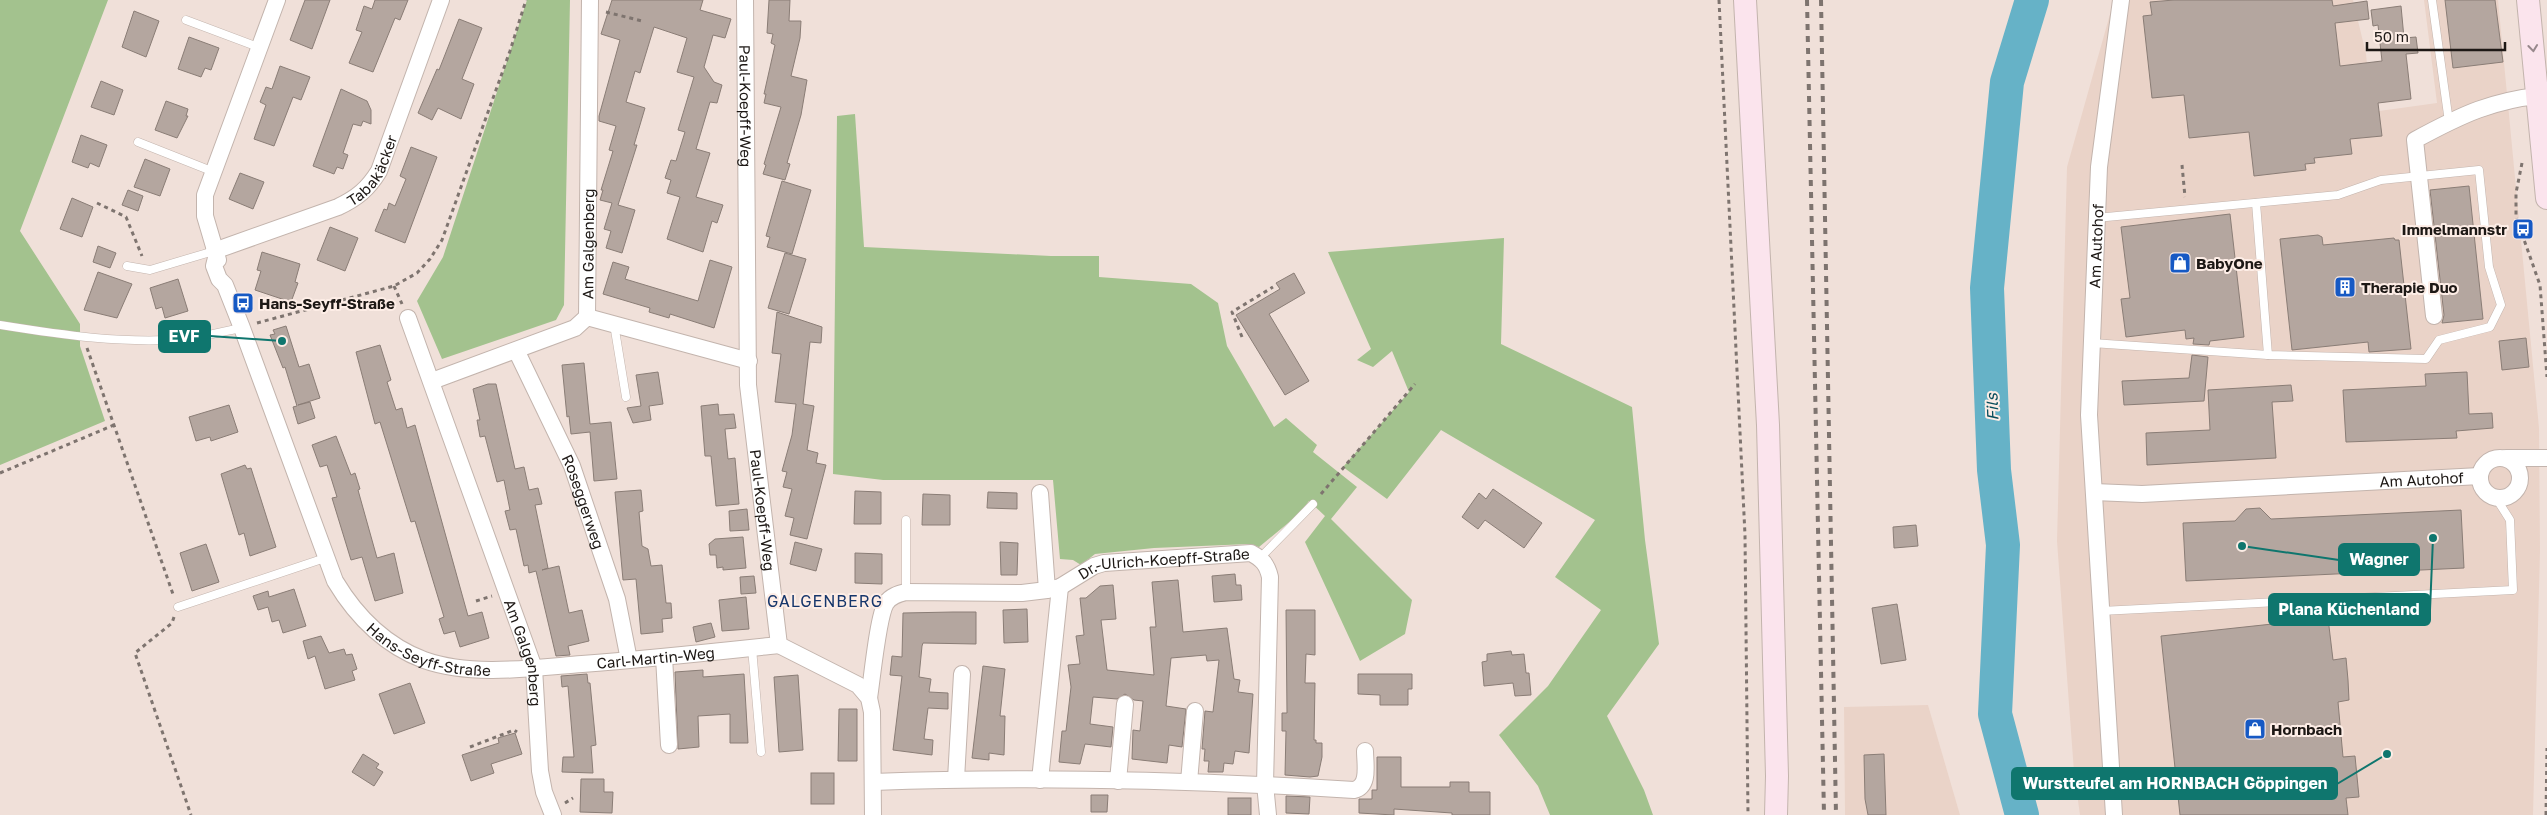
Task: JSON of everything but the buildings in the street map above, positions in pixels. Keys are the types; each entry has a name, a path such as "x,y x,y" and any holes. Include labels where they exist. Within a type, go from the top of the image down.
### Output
{"main road":[{"path":"1745,0 1768,425 1777,776 1776,815"},
{"path":"2528,0 2542,95 2547,198"}],"street":[{"name":"Hans-Seyff-Straße","path":"277,0 258,47 205,195 205,216 215,255 214,266 219,279 225,285 242,328 325,558 348,603 367,624 391,644 424,660 454,666 484,669 534,668"},
{"name":"Tabakäcker","path":"215,255 338,207 357,198 370,187 379,171 441,0"},
{"name":"Paul-Koepff-Weg","path":"745,0 749,394 779,645"},
{"name":"Am Autohof","path":"2114,815 2089,415 2101,134 2121,0"},
{"name":"Am Galgenberg","path":"432,381 517,352 575,328 587,317 590,4"},
{"path":"2434,316 2416,140 2449,122 2488,105 2518,97 2542,95"},
{"path":"587,317 749,361"},
{"name":"Am Galgenberg","path":"408,318 534,668 540,771 553,815"},
{"name":"Roseggerweg","path":"517,352 572,466 617,599 628,660"},
{"name":"Am Autohof","path":"2496,498 2487,494 2481,486 2480,476 2488,461 2496,458 2547,458"},
{"path":"2496,498 2505,498 2513,494 2519,486 2521,478 2518,469 2506,458"},
{"name":"Am Autohof","path":"2094,492 2151,494 2480,476"},
{"name":"Dr.-Ulrich-Koepff-Straße","path":"1040,493 1053,588 1049,681 1040,780"},
{"name":"Dr.-Ulrich-Koepff-Straße","path":"906,592 1022,593 1053,588 1094,566 1104,564 1241,552 1251,553 1260,558 1267,566 1270,577 1269,686 1265,784"},
{"path":"868,698 886,603 893,596 906,592"},
{"path":"779,645 858,685 868,698 872,712 873,815"},
{"name":"Carl-Martin-Weg","path":"534,668 779,645"},
{"path":"664,657 670,745"},
{"path":"956,779 962,674"},
{"path":"1118,781 1125,704"},
{"path":"1189,782 1195,711"},
{"path":"873,782 956,779 1189,782 1265,784 1354,790 1361,788 1364,784 1365,751"},
{"path":"1265,784 1268,815"}],"lane":[{"path":"2432,0 2449,122"},
{"path":"186,20 258,47"},
{"path":"138,142 214,172"},
{"path":"2091,343 2268,355 2426,358 2439,340 2490,326 2501,305 2488,266 2479,170 2381,180 2338,195 2096,218"},
{"path":"2256,202 2268,355"},
{"path":"127,266 148,270 215,255"},
{"path":"614,324 626,397"},
{"path":"0,325 83,338 134,342 188,339 242,328"},
{"path":"2101,610 2513,590 2510,520 2496,498"},
{"path":"1260,558 1313,504"},
{"path":"906,520 906,592"},
{"path":"178,607 325,558"},
{"path":"752,648 761,752"}],"path":[{"path":"242,328 394,286 417,273 430,259 442,240 510,52 526,0"},
{"path":"1719,0 1744,535 1748,815"},
{"path":"590,4 642,21"},
{"path":"2524,154 2516,194 2516,217 2540,285 2547,377"},
{"path":"2182,165 2186,209"},
{"path":"97,203 126,218 148,270"},
{"path":"1242,337 1232,312 1273,287"},
{"path":"83,338 178,607 172,623 135,653 191,815"},
{"path":"1313,504 1416,384"},
{"path":"0,474 114,425"},
{"path":"470,747 514,730 517,732"},
{"path":"2546,815 2547,748"}],"shaded area":[{"path":"2114,0 2353,0 2366,54 2372,112 2437,103 2424,0 2498,0 2539,428 2540,551 2533,815 2080,815 2074,772 2057,541 2067,167"},
{"path":"1928,705 1960,815 1845,815 1844,707"}],"green space":[{"path":"0,0 108,0 20,231 80,324 80,346 105,421 0,465"},
{"path":"527,0 570,0 564,305 556,320 442,359 417,301 443,257"},
{"path":"855,114 864,247 1051,256 1099,256 1099,277 1191,284 1218,303 1227,346 1274,427 1286,418 1317,445 1313,452 1357,487 1331,519 1412,600 1405,634 1360,661 1305,542 1325,516 1309,501 1299,514 1259,547 1249,544 1154,548 1095,554 1081,565 1073,560 1060,559 1053,480 883,480 833,474 837,116"},
{"path":"1504,238 1501,344 1632,407 1645,540 1659,644 1607,716 1644,790 1653,815 1550,815 1538,786 1499,735 1548,686 1601,610 1555,577 1595,520 1441,430 1387,499 1343,467 1409,392 1392,351 1373,367 1357,360 1371,349 1328,252"}],"waterway":[{"name":"Fils","path":"2022,815 1995,714 2003,545 1994,470 1987,288 2007,82 2032,0"}],"railway":[{"path":"1807,0 1824,815"},
{"path":"1821,0 1836,815"}],"place":[{"name":"Immelmannstr","path":"2523,229"},
{"name":"BabyOne","path":"2180,263"},
{"name":"Therapie Duo","path":"2345,287"},
{"name":"Hans-Seyff-Straße","path":"243,303"},
{"name":"EVF","path":"282,341"},
{"name":"Plana Küchenland","path":"2433,538"},
{"name":"Wagner","path":"2242,546"},
{"name":"Hornbach","path":"2255,729"},
{"name":"Wurstteufel am HORNBACH Göppingen","path":"2387,754"}],"district":[{"name":"GALGENBERG","path":"825,601"}]}
